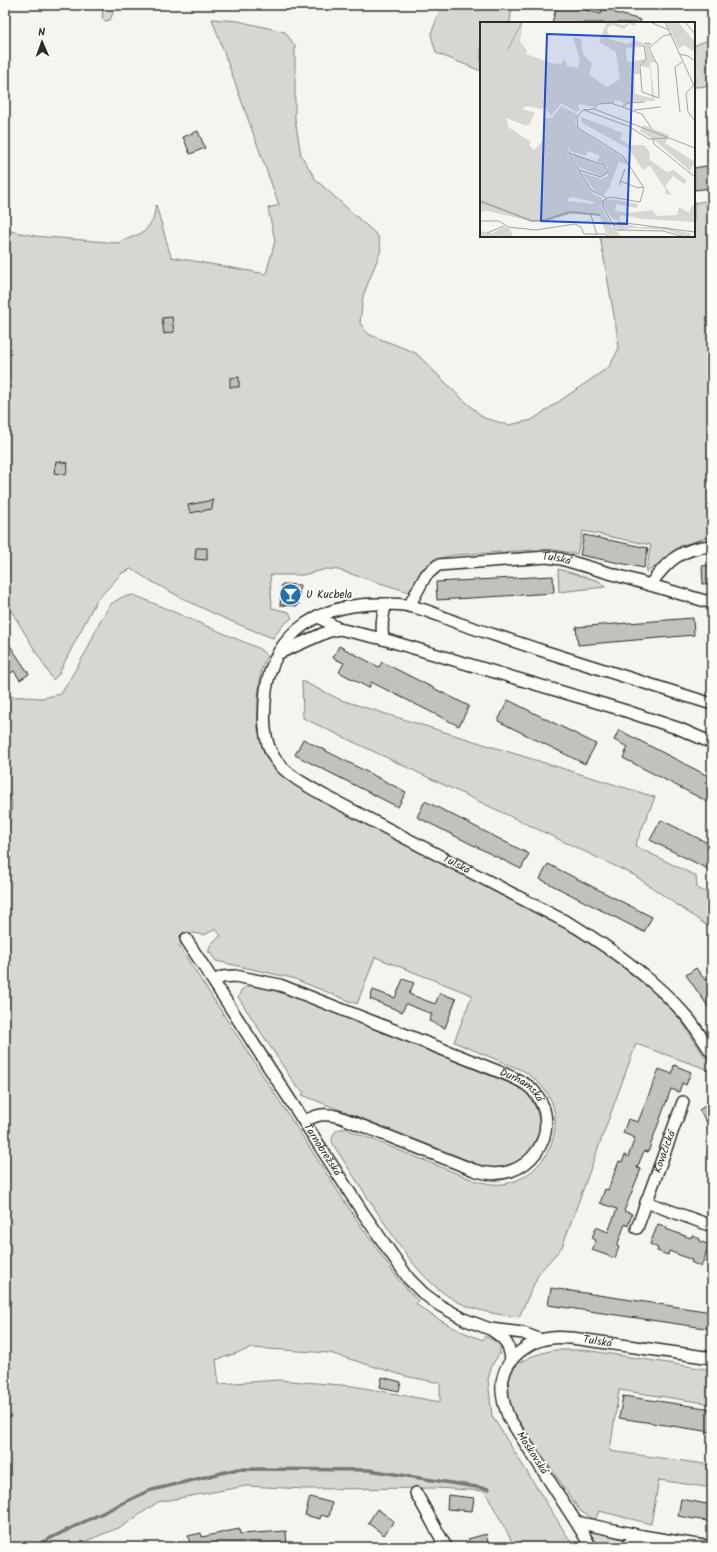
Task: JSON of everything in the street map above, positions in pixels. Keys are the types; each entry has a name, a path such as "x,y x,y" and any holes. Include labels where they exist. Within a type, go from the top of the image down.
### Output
{"street":[{"path":"650,585 663,568 682,553 693,549 712,546"},
{"name":"Tulská","path":"409,606 426,575 438,565 446,563 554,558 712,603"},
{"path":"383,639 381,629 382,616 386,604"},
{"name":"Tulská","path":"712,704 470,627 409,606 386,604 347,607 317,616 295,631 279,653 267,681 264,720 269,748 275,760 284,770 300,782 576,927 605,945 663,992 689,1019 712,1054"},
{"path":"317,616 339,629 383,639 623,710 712,743"},
{"path":"279,653 327,632 339,629"},
{"name":"Tarnobrežská","path":"186,939 363,1213 409,1278 423,1293 439,1305 466,1320 490,1329 504,1338 508,1343 511,1360"},
{"name":"Durhamská","path":"214,981 222,977 235,976 280,985 505,1074 524,1083 531,1089 542,1105 545,1124 542,1143 538,1151 525,1165 509,1172 491,1175 474,1170 340,1117 326,1114 316,1115 304,1121"},
{"name":"Kovačická","path":"637,1228 683,1102"},
{"path":"646,1202 712,1226"},
{"name":"Tarnobrežská","path":"490,1329 523,1333 542,1340"},
{"name":"Tulská","path":"502,1380 506,1367 516,1354 530,1345 550,1338 572,1338 712,1358"},
{"name":"Moskovská","path":"502,1380 501,1392 503,1405 509,1418 591,1547"},
{"path":"416,1493 446,1547"},
{"path":"576,1522 642,1536 710,1547"},
{"path":"624,1547 642,1536"}],"shaded area":[{"path":"106,5 112,5 113,13 110,20 105,21 102,19 103,8"},
{"path":"442,5 512,5 510,22 480,22 480,71 436,53 431,34"},
{"path":"212,19 238,21 285,32 295,46 295,119 301,155 316,180 378,236 381,250 363,296 360,323 368,334 416,353 458,395 484,418 509,425 532,420 609,367 618,350 617,333 600,237 695,237 695,203 712,200 712,536 680,546 655,567 646,572 651,545 583,531 577,554 549,549 454,555 437,559 422,571 409,592 338,570 327,569 303,575 270,575 272,608 289,612 292,618 283,625 273,638 200,607 164,589 131,569 122,573 96,601 58,675 53,680 5,602 5,230 35,236 118,243 144,232 153,220 156,205 171,257 266,274 275,241 268,208 279,205"},
{"path":"712,38 712,86 695,87 695,46"},
{"path":"558,569 599,581 605,587 559,592"},
{"path":"134,595 258,648 267,655 261,671 258,697 258,729 266,755 282,775 322,801 564,927 607,955 650,989 679,1017 712,1068 712,1071 636,1044 562,1247 539,1273 519,1317 488,1312 472,1308 458,1302 445,1294 423,1275 404,1252 379,1215 334,1146 332,1139 336,1131 346,1129 476,1181 490,1184 503,1184 516,1181 537,1166 545,1156 551,1144 555,1119 553,1106 542,1086 524,1071 454,1042 472,995 375,957 357,1004 292,978 216,961 212,956 212,952 209,953 209,947 221,936 216,929 204,935 193,933 179,946 356,1219 399,1280 418,1301 416,1304 456,1329 483,1340 485,1336 501,1344 502,1347 500,1348 500,1353 492,1365 488,1380 492,1416 574,1547 515,1547 485,1491 437,1488 305,1489 246,1486 158,1502 123,1526 71,1547 5,1547 5,834 11,819 12,802 5,787 5,696 42,698 61,694 87,650 101,619 111,604 122,597","holes":["252,1348 330,1353 405,1376 440,1383 440,1402 353,1386 279,1380 219,1384 216,1360"]},
{"path":"302,681 341,700 655,797 635,846 696,876 697,888 712,895 712,932 709,927 634,875 303,718"},
{"path":"254,985 295,997 519,1087 531,1100 538,1114 539,1129 536,1143 528,1155 517,1163 502,1168 484,1167 302,1095 304,1092 296,1086 238,997 244,988"},
{"path":"554,1350 585,1350 712,1370 712,1404 619,1390 610,1451 712,1465 712,1488 659,1480 651,1524 599,1511 595,1520 580,1511 511,1410 508,1396 510,1375 514,1368 529,1357"},
{"path":"592,1531 625,1540 617,1547 600,1547 590,1534"}],"building":[{"path":"557,5 566,5 601,14 602,9 606,10 607,6 616,8 615,13 641,20 640,22 552,22"},
{"path":"198,131 205,148 190,154 183,137"},
{"path":"712,165 712,188 695,190 695,168"},
{"path":"172,317 174,332 164,334 162,318"},
{"path":"239,377 239,387 230,387 230,378"},
{"path":"56,461 68,463 66,475 54,473"},
{"path":"213,500 212,509 190,513 188,505"},
{"path":"584,535 648,548 644,568 580,555"},
{"path":"196,548 207,548 207,560 195,559"},
{"path":"712,565 712,583 703,584 702,566"},
{"path":"553,576 554,593 437,600 436,582"},
{"name":"U Kucbela","path":"282,584 300,585 298,606 280,605"},
{"path":"693,618 694,635 578,645 576,627"},
{"path":"5,638 29,674 20,680 14,671 5,677"},
{"path":"339,646 379,667 382,662 469,706 459,726 371,682 369,688 339,672 344,663 333,658"},
{"path":"508,700 596,744 585,764 498,721"},
{"path":"619,730 712,778 712,804 623,758 628,747 614,740"},
{"path":"303,739 406,792 398,807 295,755"},
{"path":"425,801 529,854 521,869 417,817"},
{"path":"661,820 712,845 712,871 650,840"},
{"path":"548,864 652,917 644,932 540,879"},
{"path":"696,968 705,980 712,975 712,1012 686,975"},
{"path":"403,979 414,983 409,994 435,1004 440,993 456,999 445,1028 429,1021 432,1014 406,1004 402,1012 370,999 373,990 395,998"},
{"path":"674,1065 691,1072 686,1085 682,1083 679,1092 671,1089 648,1152 644,1151 637,1168 641,1169 624,1211 632,1214 628,1226 625,1224 617,1246 619,1247 615,1258 592,1250 596,1240 592,1238 596,1227 608,1232 617,1209 600,1203 605,1189 608,1190 619,1161 622,1162 625,1155 628,1157 635,1138 623,1133 628,1119 638,1122 659,1069 672,1074"},
{"path":"712,1101 712,1130 699,1110"},
{"path":"658,1224 667,1227 666,1229 691,1238 692,1235 709,1245 701,1267 691,1262 692,1260 669,1251 668,1255 657,1251 658,1248 650,1244"},
{"path":"551,1288 712,1312 712,1329 548,1305"},
{"path":"382,1377 401,1382 399,1391 380,1387"},
{"path":"623,1396 712,1409 712,1432 619,1418"},
{"path":"448,1495 474,1498 472,1511 447,1509"},
{"path":"310,1497 332,1503 329,1517 321,1515 320,1519 305,1515"},
{"path":"681,1499 712,1505 712,1522 678,1516"},
{"path":"377,1509 394,1521 384,1535 368,1523"},
{"path":"239,1529 240,1534 286,1531 287,1547 191,1547 188,1536 201,1533 202,1537"},
{"path":"486,1534 489,1547 471,1547 468,1539"}],"waterway":[{"path":"32,1547 148,1491 238,1469 369,1470 489,1489"}],"place":[{"name":"U Kucbela","path":"290,595"}]}
